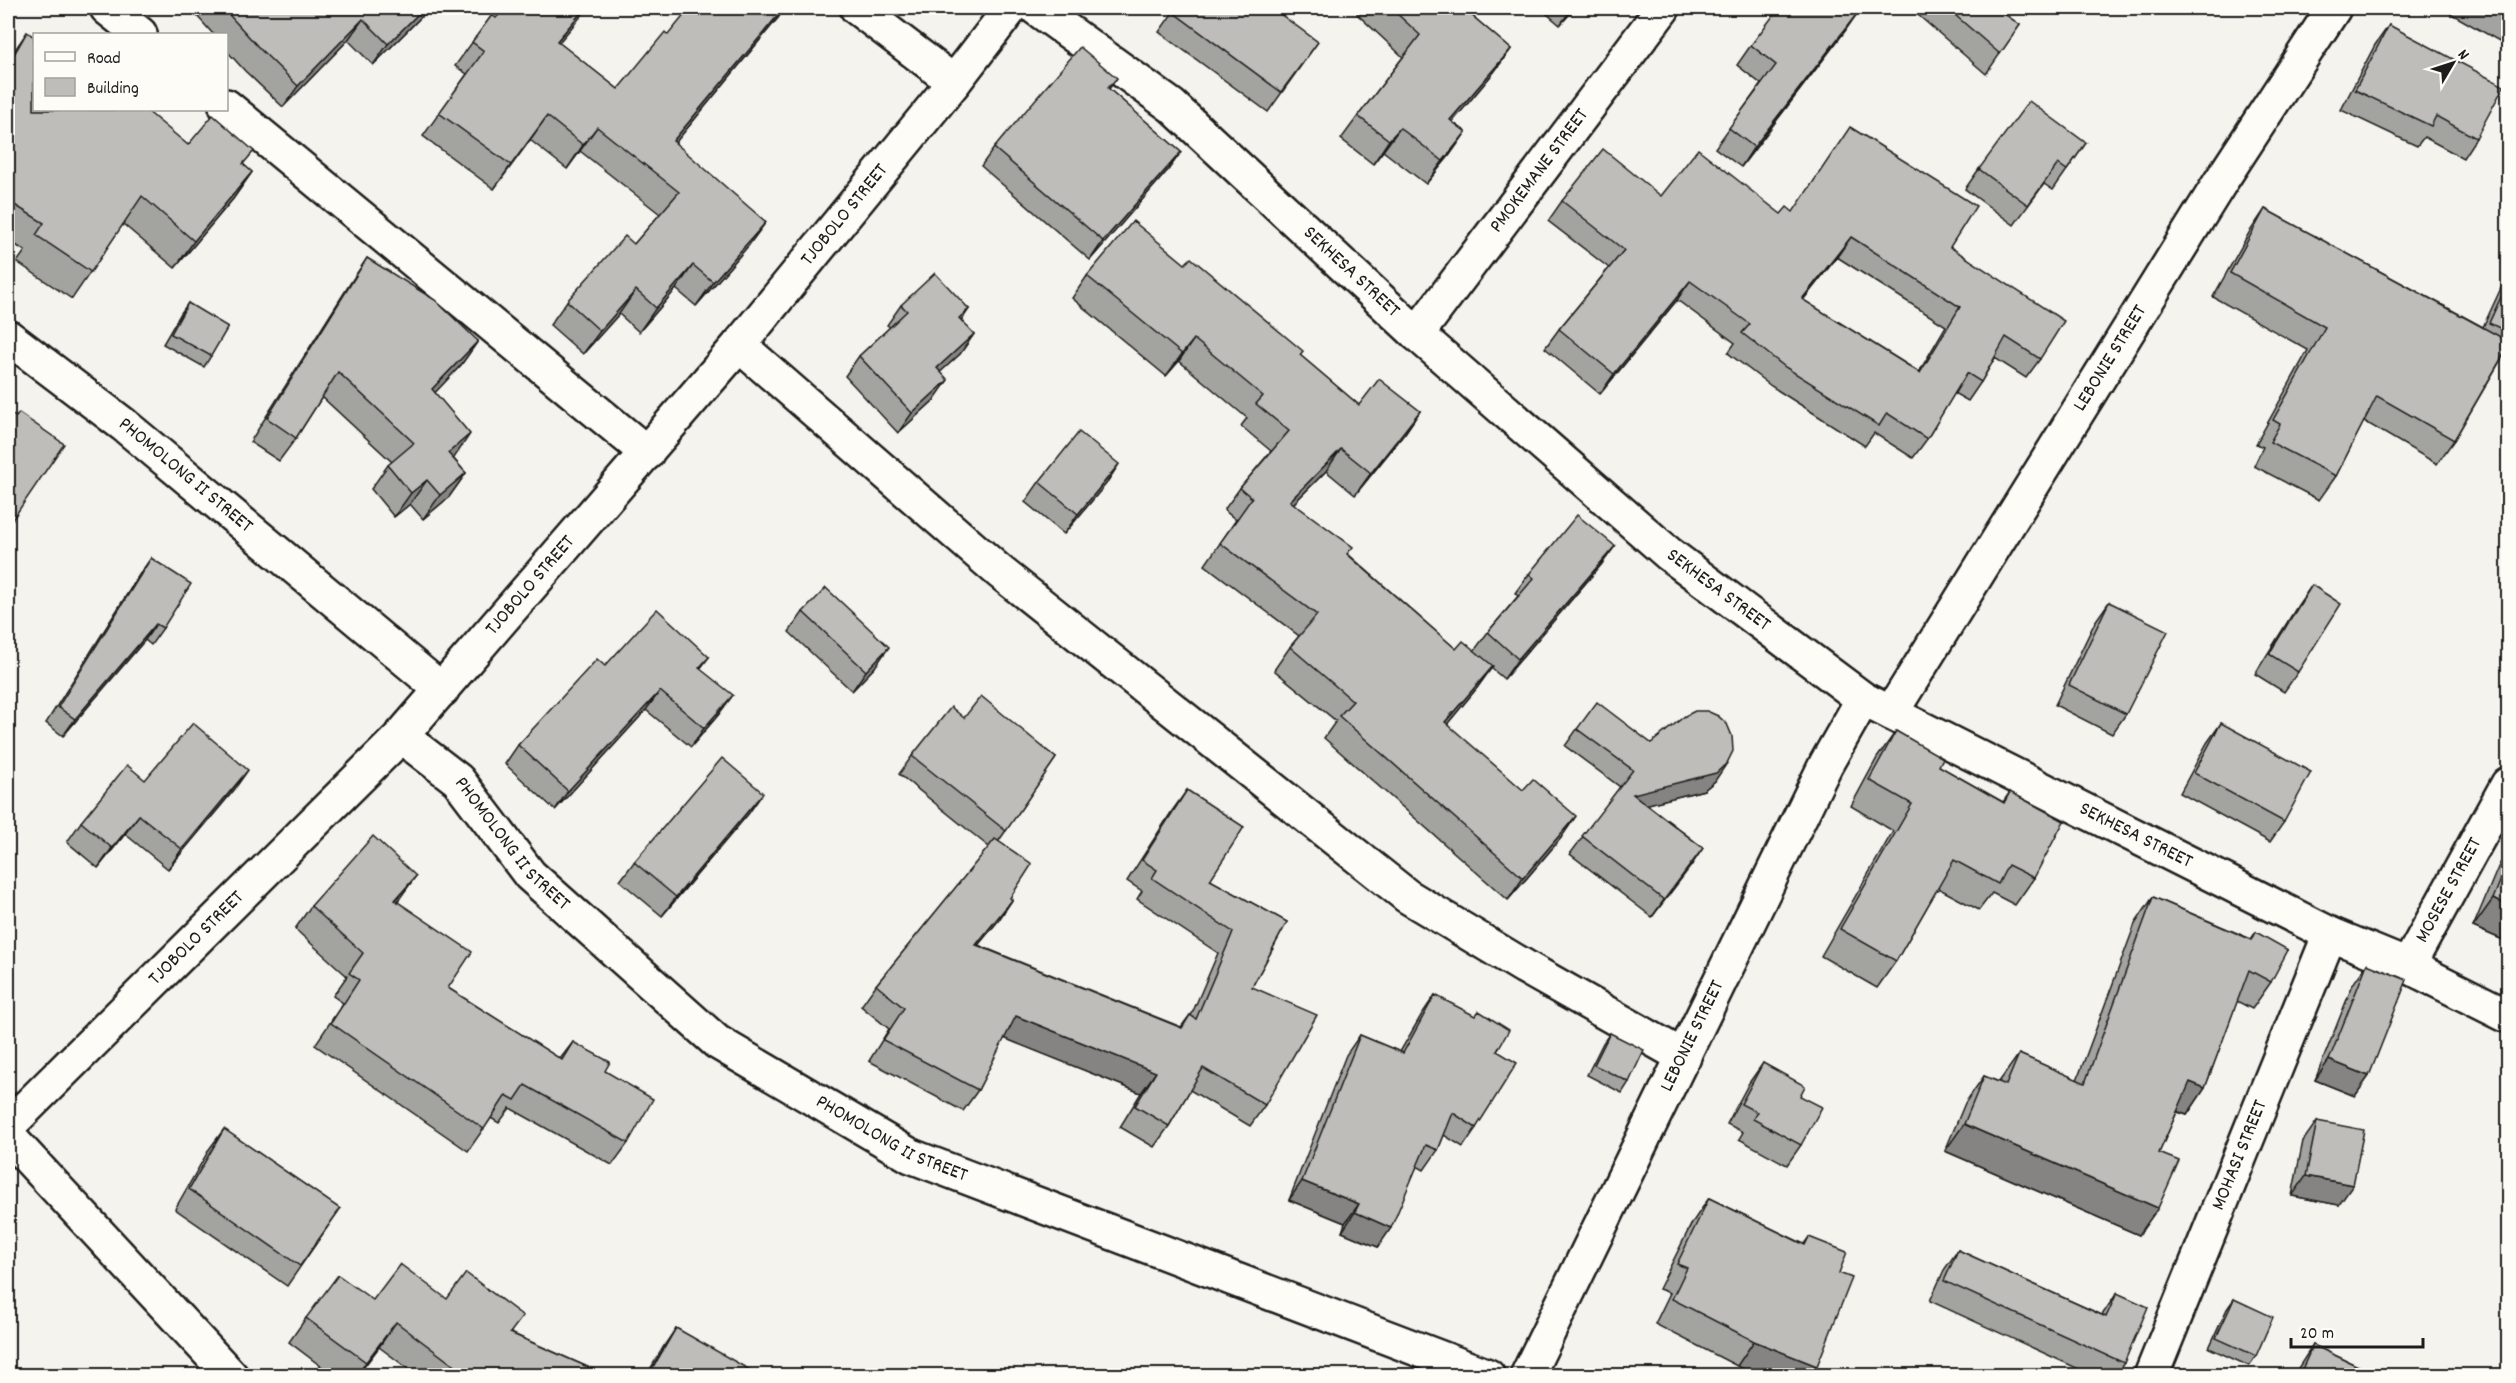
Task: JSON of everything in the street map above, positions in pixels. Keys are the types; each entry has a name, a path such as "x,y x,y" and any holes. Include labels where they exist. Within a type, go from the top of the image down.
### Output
{"street":[{"path":"107,8 139,33"},
{"path":"857,8 954,82"},
{"name":"TJOBOLO STREET","path":"8,1126 401,736 739,345 954,82 1011,8"},
{"name":"SEKHESA STREET","path":"1036,8 1172,106 1417,334 1670,554 1877,706 2330,934 2408,966 2508,1016"},
{"name":"PMOKEMANE STREET","path":"1417,334 1663,8"},
{"name":"LEBONIE STREET","path":"1527,1376 1826,764 1877,706 2334,8"},
{"path":"228,108 647,453"},
{"name":"PHOMOLONG II STREET","path":"8,337 124,425 442,690"},
{"path":"739,345 1000,572 1407,896 1525,967 1684,1056"},
{"name":"PHOMOLONG II STREET","path":"401,736 458,780 530,875 717,1042 910,1156 1488,1376"},
{"name":"MOSESE STREET","path":"2408,966 2508,784"},
{"name":"MOHASI STREET","path":"2151,1376 2330,934"},
{"path":"8,1136 231,1376"}],"building":[{"path":"223,8 424,8 388,44 363,19 298,86"},
{"path":"505,8 585,8 557,41 618,89 665,32 668,35 690,8 784,8 673,141 766,222 713,282 693,265 656,308 636,290 600,331 567,301 625,236 634,244 679,192 597,127 583,145 547,116 511,165 439,113 484,51 472,42 492,15 496,18"},
{"path":"1176,8 1272,8 1318,42 1281,92 1173,12"},
{"path":"1391,8 1463,8 1511,49 1450,120 1466,132 1443,161 1400,128 1389,140 1358,116 1420,35"},
{"path":"1779,8 1854,8 1859,11 1754,147 1729,128 1776,65 1751,45"},
{"path":"1947,8 1996,8 2020,25 2000,54"},
{"path":"2489,8 2508,8 2508,19"},
{"path":"2389,25 2504,86 2476,138 2436,116 2431,126 2355,90"},
{"path":"27,32 33,36 33,111 147,111 188,145 213,115 254,151 243,164 252,172 194,241 142,196 91,272 36,235 44,223 8,201 8,65"},
{"path":"1080,47 1117,78 1108,88 1181,152 1103,241 994,148"},
{"path":"2029,101 2086,143 2067,170 2058,164 2028,205 1979,169"},
{"path":"1850,127 1976,206 1950,247 2064,321 2040,359 2006,337 1981,382 1967,373 1927,439 1887,413 1879,426 1785,367 1742,333 1750,324 1690,281 1614,374 1559,329 1624,250 1562,201 1603,149 1661,196 1698,149 1781,214 1787,207 1793,212","holes":["1851,237 1960,307 1920,373 1802,299"]},
{"path":"2265,209 2508,341 2508,347 2454,440 2377,396 2336,476 2270,442 2280,424 2273,420 2325,327 2230,273"},
{"path":"1133,221 1185,264 1191,258 1303,351 1300,355 1359,405 1379,379 1420,411 1371,473 1341,449 1290,501 1353,547 1347,554 1456,649 1463,641 1493,666 1445,722 1523,790 1533,779 1576,816 1523,878 1339,716 1353,701 1290,647 1317,615 1220,543 1252,498 1240,488 1289,431 1256,404 1263,396 1194,339 1182,354 1087,276"},
{"path":"367,258 435,300 478,341 432,389 470,434 448,453 466,473 440,495 427,480 411,493 388,465 414,443 338,372 296,438 267,418"},
{"path":"935,273 969,309 959,318 974,334 937,368 948,380 912,413 859,356 907,311 901,305"},
{"path":"2508,282 2508,332 2489,323"},
{"path":"188,303 228,327 211,356 171,334"},
{"path":"8,411 16,417 19,413 64,444 8,526"},
{"path":"1079,432 1119,464 1078,514 1039,482"},
{"path":"1577,515 1615,546 1518,659 1488,632 1534,578 1529,574"},
{"path":"151,558 191,584 163,628 156,624 75,719 58,707"},
{"path":"2312,585 2341,604 2298,672 2269,654"},
{"path":"826,588 889,647 866,671 803,612"},
{"path":"2109,602 2168,631 2126,714 2069,685"},
{"path":"657,609 709,657 699,668 733,695 704,728 660,691 568,791 518,745 597,659 605,666"},
{"path":"981,696 1056,758 1006,831 912,756 951,707 964,718"},
{"path":"1597,702 1651,743 1685,716 1695,711 1707,711 1718,716 1727,724 1732,736 1733,751 1727,763 1716,773 1633,794 1703,848 1664,900 1582,836 1633,770 1577,729"},
{"path":"193,723 248,770 182,849 139,815 112,848 81,822 127,765 145,780"},
{"path":"2221,723 2311,772 2284,822 2194,773"},
{"path":"1896,731 1943,758 1939,766 2004,803 2010,792 2064,821 2034,878 2008,865 1998,884 1954,860 1896,961 1840,929 1912,804 1869,780"},
{"path":"722,758 763,793 676,897 634,862"},
{"path":"1187,790 1244,827 1210,880 1287,922 1252,987 1317,1015 1265,1105 1203,1068 1169,1126 1135,1106 1156,1072 1016,1016 978,1090 883,1040 904,1008 876,985 995,839 1032,864 1010,898 1012,900 976,945 1182,1028 1190,1015 1196,1019 1233,932 1152,878 1157,870 1142,860"},
{"path":"373,836 416,876 395,900 472,952 448,988 562,1060 573,1042 610,1062 605,1071 653,1099 628,1143 525,1085 515,1100 506,1095 484,1129 331,1023 359,980 349,973 363,953 311,906"},
{"path":"2508,862 2508,905 2493,899"},
{"path":"2153,897 2252,940 2256,932 2288,950 2271,982 2249,970 2205,1088 2190,1082 2159,1153 2179,1161 2158,1208 1964,1124 1984,1076 2006,1085 2019,1054 2085,1083"},
{"path":"2367,964 2407,980 2369,1076 2329,1060"},
{"path":"1435,995 1475,1016 1479,1011 1509,1030 1497,1051 1517,1063 1476,1128 1453,1113 1438,1150 1426,1145 1391,1228 1355,1212 1359,1204 1302,1181 1360,1035 1403,1053"},
{"path":"1610,1033 1644,1050 1629,1082 1594,1065"},
{"path":"1763,1063 1805,1086 1800,1096 1822,1107 1801,1145 1753,1119 1757,1112 1741,1104"},
{"path":"2317,1121 2364,1130 2353,1185 2306,1176"},
{"path":"224,1129 340,1209 300,1266 189,1189"},
{"path":"1709,1198 1805,1245 1809,1237 1847,1252 1839,1273 1852,1278 1817,1366 1754,1341 1672,1299 1687,1268 1677,1264"},
{"path":"1958,1250 2106,1317 2117,1293 2148,1307 2124,1363 1944,1281"},
{"path":"400,1264 447,1299 466,1273 523,1316 510,1333 608,1376 468,1376 396,1322 366,1362 306,1318 338,1275 373,1300"},
{"path":"2234,1299 2273,1317 2256,1356 2216,1338"},
{"path":"676,1328 750,1370 747,1376 648,1376"},
{"path":"2313,1345 2379,1376 2299,1376"}]}
